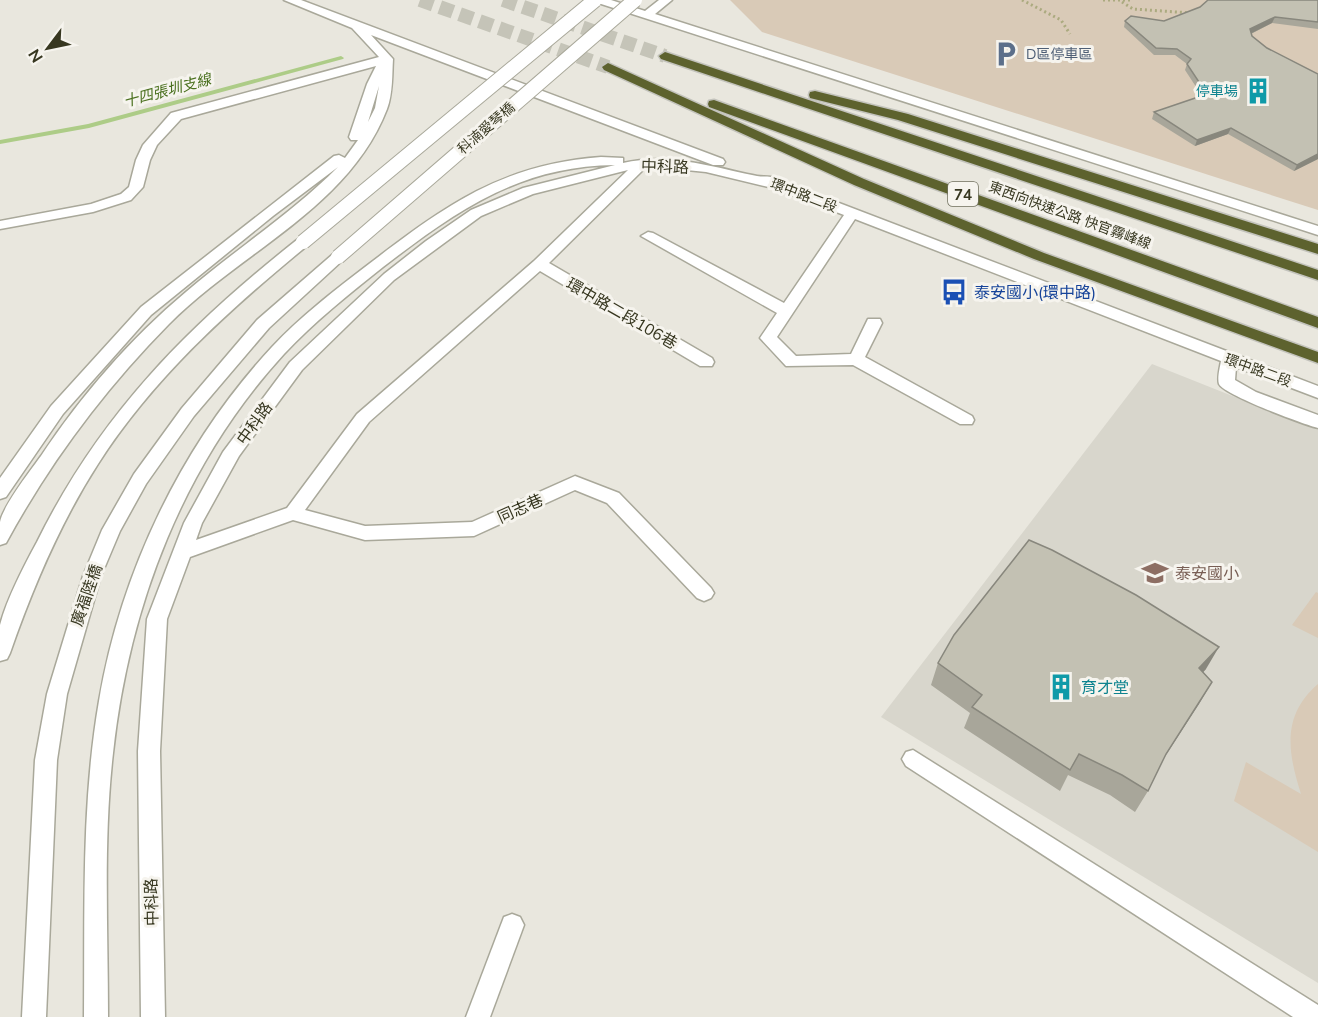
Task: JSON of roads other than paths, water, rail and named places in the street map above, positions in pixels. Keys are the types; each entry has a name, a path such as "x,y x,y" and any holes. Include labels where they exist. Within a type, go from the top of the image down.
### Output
{"highway":[{"name":"東西向快速公路 快官霧峰線","path":"1318,249 903,117 665,56 1318,275"},
{"name":"東西向快速公路 快官霧峰線","path":"1318,323 805,136 608,67 859,182 933,213 1050,260 1318,358"}],"street":[{"name":"環中路二段","path":"290,0 1318,392"},
{"path":"597,0 1318,231"},
{"name":"科湳愛琴橋","path":"0,653 40,552 77,484 133,403 189,341 222,309 597,0"},
{"name":"科湳愛琴橋","path":"338,257 635,0"},
{"path":"647,15 666,0"},
{"path":"352,23 387,59"},
{"path":"0,225 90,207 131,195 136,190 144,154 158,134 176,116 387,59"},
{"path":"0,538 40,470 90,402 141,343 200,286 317,198 348,164 365,141 382,106 387,59"},
{"path":"0,492 57,410 146,311 344,155 354,141 363,120 372,82 387,59"},
{"path":"96,1017 97,848 102,753 113,676 143,571 202,450 227,414 275,354 336,297 371,269 464,204 502,183 579,164 610,161 644,162"},
{"path":"180,553 293,513 363,418 539,264 644,162"},
{"name":"中科路","path":"153,1017 150,727 157,619 193,523 232,452 296,366 389,277 467,219 503,200 558,182 592,176 644,162 705,168 777,184"},
{"path":"852,213 768,338 792,362 856,359 966,420"},
{"path":"648,236 786,311"},
{"name":"廣福陸橋","path":"34,1017 46,760 57,694 92,576 111,530 140,479 188,412 263,324 338,257"},
{"name":"環中路二段106巷","path":"539,264 706,362"},
{"path":"856,359 874,323"},
{"path":"1229,359 1227,382 1250,396 1318,422"},
{"path":"0,467 22,459"},
{"name":"同志巷","path":"293,513 365,533 474,529 575,483 613,498 704,593"},
{"path":"914,759 1315,1017"},
{"path":"478,1017 512,925"}],"waterway":[{"name":"十四張圳支線","path":"0,142 89,126 341,58"}],"tunnel":[{"path":"420,0 608,67"},
{"path":"503,0 665,56"}],"place":[{"name":"D區停車區","path":"1006,54"},
{"name":"停車場","path":"1258,91"},
{"name":"泰安國小(環中路)","path":"954,292"},
{"name":"泰安國小","path":"1155,573"},
{"name":"育才堂","path":"1061,687"}]}
